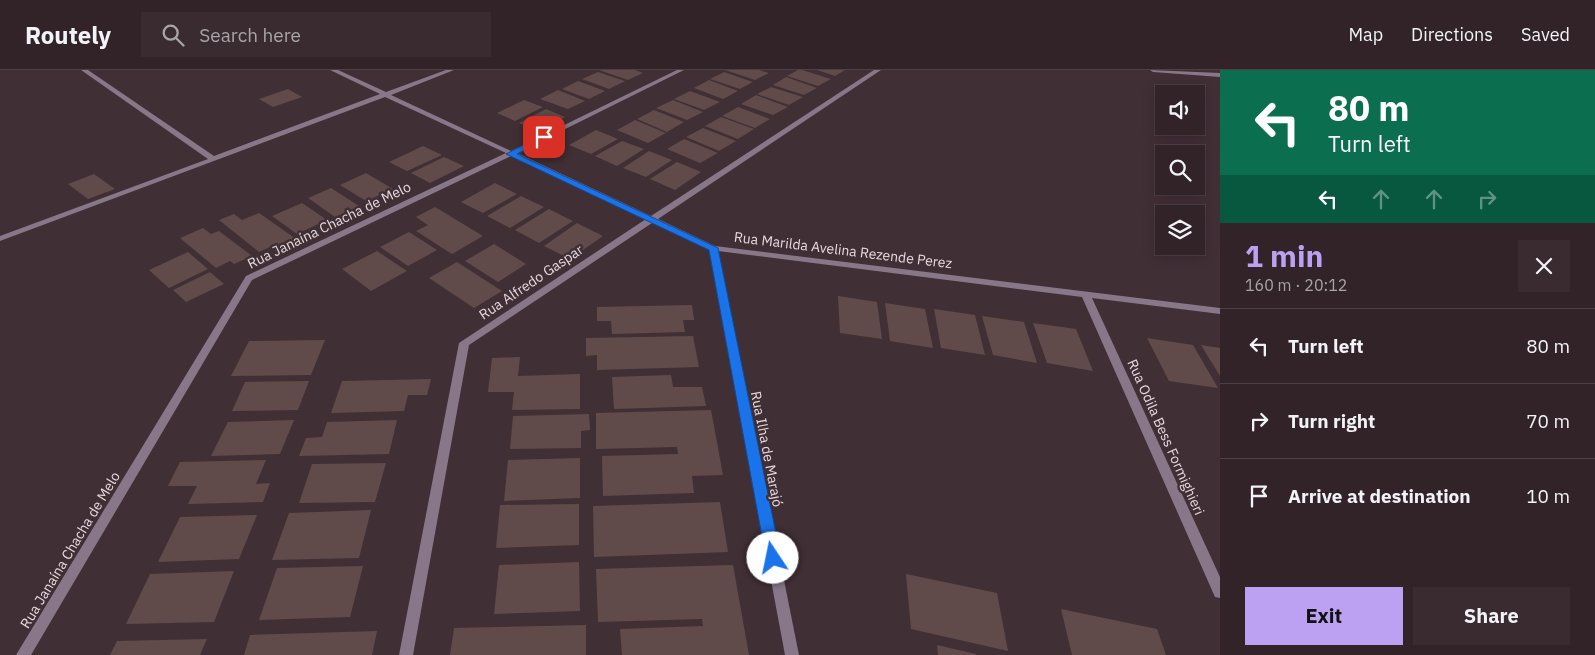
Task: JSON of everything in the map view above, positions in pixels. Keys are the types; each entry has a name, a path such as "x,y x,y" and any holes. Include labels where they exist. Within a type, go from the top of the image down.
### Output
{"street":[{"path":"84,70 213,159"},
{"name":"Rua Marilda Avelina Rezende Perez","path":"333,70 713,248 1220,310"},
{"path":"0,228 4,238 451,70"},
{"name":"Rua Janaína Chacha de Melo","path":"23,655 249,278 510,154 681,70"},
{"name":"Rua Alfredo Gaspar","path":"406,655 464,343 878,70"},
{"path":"1152,70 1220,75"},
{"name":"Rua Ilha de Marajó","path":"713,248 792,655"},
{"name":"Rua Odila Bess Formighieri","path":"1085,293 1220,592"}],"building":[{"path":"599,70 635,70 643,73 628,80"},
{"path":"725,70 759,70 769,73 755,80"},
{"path":"798,70 831,79 818,86 787,76"},
{"path":"817,70 845,70 835,76"},
{"path":"598,72 625,81 609,89 582,79"},
{"path":"724,72 753,82 740,89 710,79"},
{"path":"786,77 817,88 804,95 773,85"},
{"path":"709,80 738,91 723,99 694,88"},
{"path":"578,81 605,91 589,99 562,89"},
{"path":"771,87 803,97 789,105 757,94"},
{"path":"288,89 302,97 273,107 259,99"},
{"path":"558,90 585,101 568,109 540,99"},
{"path":"690,91 720,102 704,110 674,99"},
{"path":"756,95 788,107 773,115 741,104"},
{"path":"524,100 543,107 515,121 497,113"},
{"path":"673,100 703,112 687,120 656,108"},
{"path":"738,107 770,119 755,128 722,116"},
{"path":"546,109 565,117 538,131 519,123"},
{"path":"654,110 684,122 667,132 637,119"},
{"path":"721,117 754,129 738,139 705,126"},
{"path":"635,120 666,133 648,143 617,130"},
{"path":"703,128 736,141 719,151 686,137"},
{"path":"596,130 618,139 591,154 569,145"},
{"path":"684,139 718,153 700,163 667,149"},
{"path":"622,141 644,149 617,166 595,156"},
{"path":"423,146 442,155 407,171 389,162"},
{"path":"649,151 672,160 646,177 623,168"},
{"path":"444,157 464,166 430,183 411,173"},
{"path":"677,162 701,172 675,190 650,179"},
{"path":"366,173 393,189 366,201 340,185"},
{"path":"94,174 115,189 88,199 68,184"},
{"path":"495,183 517,194 483,213 461,202"},
{"path":"331,188 359,206 335,217 308,198"},
{"path":"521,196 544,207 510,228 487,216"},
{"path":"302,203 327,220 297,234 272,216"},
{"path":"435,207 483,236 452,254 416,231 428,225 416,217"},
{"path":"549,209 573,221 539,243 515,230"},
{"path":"259,213 302,243 282,253 272,246 259,252 219,220 234,214 242,220"},
{"path":"577,223 603,236 570,259 544,246"},
{"path":"203,228 211,234 219,231 252,256 234,264 230,261 216,268 180,238"},
{"path":"409,232 437,250 408,266 380,247"},
{"path":"494,244 526,264 498,282 465,261"},
{"path":"377,251 407,271 371,291 342,269"},
{"path":"188,252 208,269 169,288 149,270"},
{"path":"457,262 502,291 474,308 429,278"},
{"path":"210,272 224,284 186,302 173,290"},
{"path":"838,296 877,302 882,339 840,333"},
{"path":"885,303 925,309 933,348 890,341"},
{"path":"692,305 694,320 683,320 685,332 612,334 611,321 597,321 597,307"},
{"path":"934,309 975,315 985,355 941,348"},
{"path":"982,316 1024,322 1037,363 993,355"},
{"path":"1033,323 1076,329 1093,371 1047,363"},
{"path":"693,336 699,367 597,370 597,355 586,356 586,338"},
{"path":"1147,338 1193,345 1218,388 1169,381"},
{"path":"325,340 311,375 231,376 249,341"},
{"path":"1201,345 1220,348 1220,376"},
{"path":"520,357 518,376 580,374 580,409 512,410 514,392 488,392 492,358"},
{"path":"671,375 673,387 702,387 706,406 614,409 612,377"},
{"path":"431,379 427,395 408,395 404,411 331,413 342,381"},
{"path":"309,381 298,410 232,411 245,382"},
{"path":"711,410 723,475 692,476 694,493 603,496 602,456 678,454 677,447 596,449 596,413"},
{"path":"589,414 590,430 581,431 581,448 510,449 513,416"},
{"path":"294,420 280,454 211,456 228,422"},
{"path":"397,420 389,454 299,456 306,438 322,437 327,422"},
{"path":"580,458 580,498 504,501 508,460"},
{"path":"266,460 256,484 270,483 263,502 188,504 197,486 168,486 180,462"},
{"path":"386,463 375,502 299,503 312,464"},
{"path":"720,502 728,552 594,557 593,506"},
{"path":"579,504 579,545 496,548 500,505"},
{"path":"371,510 359,558 272,560 289,513"},
{"path":"257,515 239,559 158,562 180,517"},
{"path":"579,562 580,611 494,614 499,565"},
{"path":"733,565 749,655 622,655 620,629 703,626 702,619 598,622 596,569"},
{"path":"363,566 350,617 259,620 277,568"},
{"path":"234,571 214,622 126,624 150,574"},
{"path":"906,574 997,593 1008,651 911,629"},
{"path":"1061,609 1157,629 1166,655 1072,655"},
{"path":"586,625 586,655 450,655 454,628"},
{"path":"377,631 372,655 244,655 250,635"},
{"path":"207,639 200,655 110,655 117,641"},
{"path":"937,645 976,654 976,655 938,655"}],"route":[{"path":"544,137 510,154 713,248 773,558"}]}
